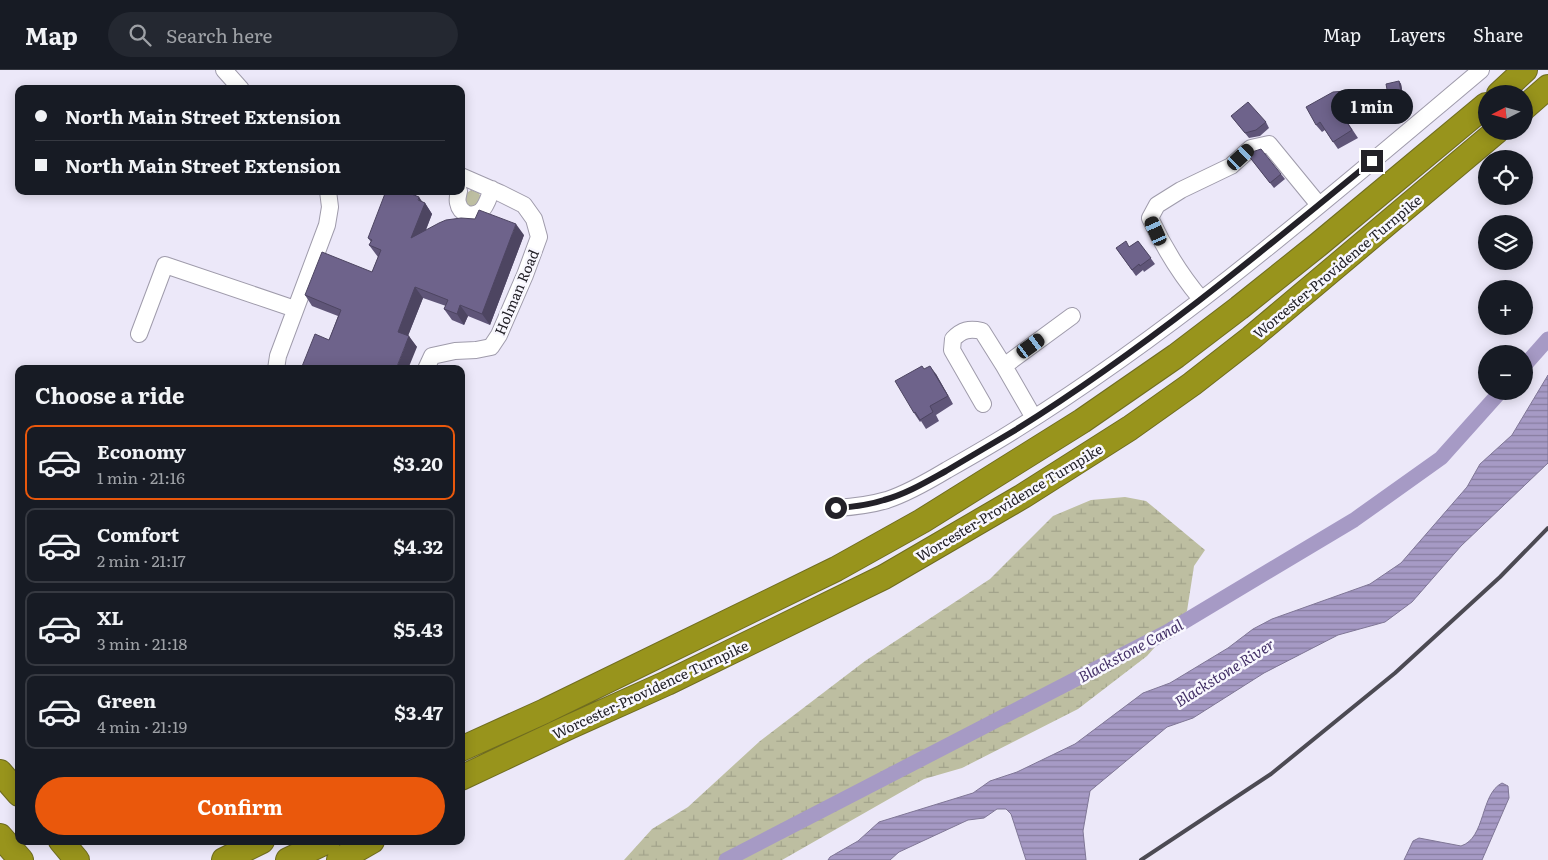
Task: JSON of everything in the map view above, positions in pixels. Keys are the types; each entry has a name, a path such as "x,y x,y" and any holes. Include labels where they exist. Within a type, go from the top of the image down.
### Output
{"highway":[{"path":"1509,85 1525,70"},
{"path":"1533,101 1548,87"},
{"path":"1533,102 1548,91"},
{"name":"Worcester-Providence Turnpike","path":"465,747 545,711 836,569 922,521 1082,422 1176,356 1246,302 1478,112"},
{"name":"Worcester-Providence Turnpike","path":"465,776 667,683 884,577 1023,496 1130,428 1192,384 1251,338 1486,140"},
{"path":"465,794 607,724 667,683"},
{"path":"0,772 15,789"},
{"path":"0,836 21,860"},
{"path":"64,845 77,860"},
{"path":"224,860 254,845"},
{"path":"288,860 320,845"},
{"path":"339,860 365,845"}],"street":[{"path":"224,70 237,85"},
{"path":"836,508 860,506 886,500 916,488 983,450 1034,418 1118,360 1257,256 1481,70"},
{"path":"1201,299 1182,276 1163,245 1150,218 1157,205 1181,190 1231,166 1250,148 1269,144 1319,205"},
{"name":"Holman Road","path":"428,365 432,356 491,347 499,335 525,276 539,237 534,220 524,205 492,189 465,183"},
{"path":"458,195 457,201 460,209 466,214 474,215 482,211 492,189"},
{"path":"277,365 278,356 327,225 330,207 328,195"},
{"path":"139,334 165,265 295,309"},
{"path":"1004,366 1072,316"},
{"path":"984,404 952,350 953,339 962,331 973,329 982,332 1034,418"}],"green space":[{"path":"471,190 479,193 481,198 475,207 467,206 465,194"},
{"path":"1125,497 1146,501 1205,550 1194,566 1187,611 1147,656 1078,709 962,768 924,779 782,860 624,860 652,829 688,807 760,741 865,661 990,579 1053,516 1091,500"}],"water":[{"name":"Blackstone River","path":"1548,375 1548,463 1461,546 1412,602 1385,622 1338,635 1264,673 1193,718 1167,727 1090,791 1083,831 1086,860 1026,860 1011,814 1006,809 997,809 984,818 968,820 899,852 890,860 828,860 858,841 879,822 973,793 990,781 1017,772 1075,744 1143,693 1170,683 1228,648 1253,629 1272,619 1370,584 1401,563 1467,487 1480,464 1512,435"},
{"path":"1502,783 1508,786 1509,798 1482,860 1404,860 1413,841 1419,838 1461,846 1469,841 1475,834 1490,796"}],"building":[{"path":"1399,81 1401,92 1388,95 1386,84"},
{"path":"1358,90 1360,107 1338,109 1352,130 1333,142 1320,122 1316,125 1306,107 1333,92"},
{"path":"1248,102 1266,122 1256,130 1245,133 1231,116"},
{"path":"1261,149 1281,174 1270,183 1248,155"},
{"path":"384,195 414,195 419,197 418,200 425,203 411,238 446,220 475,219 479,210 516,224 482,314 460,305 457,314 444,309 448,300 415,287 398,332 409,336 398,365 303,365 315,334 329,340 341,310 305,295 322,252 372,272 381,250 369,245 372,240 368,238"},
{"path":"1126,241 1129,247 1138,241 1151,258 1132,270 1116,248"},
{"path":"922,366 924,369 930,366 948,396 930,406 933,412 920,420 895,381"}],"waterway":[{"name":"Blackstone Canal","path":"1533,356 1548,339"},
{"name":"Blackstone Canal","path":"726,860 1167,632 1354,520 1441,458 1493,400"}],"railway":[{"path":"1141,860 1271,774 1395,673 1500,577 1548,528"}],"route":[{"path":"836,508 860,506 886,500 916,488 1041,414 1193,305 1257,256 1372,161"}]}
